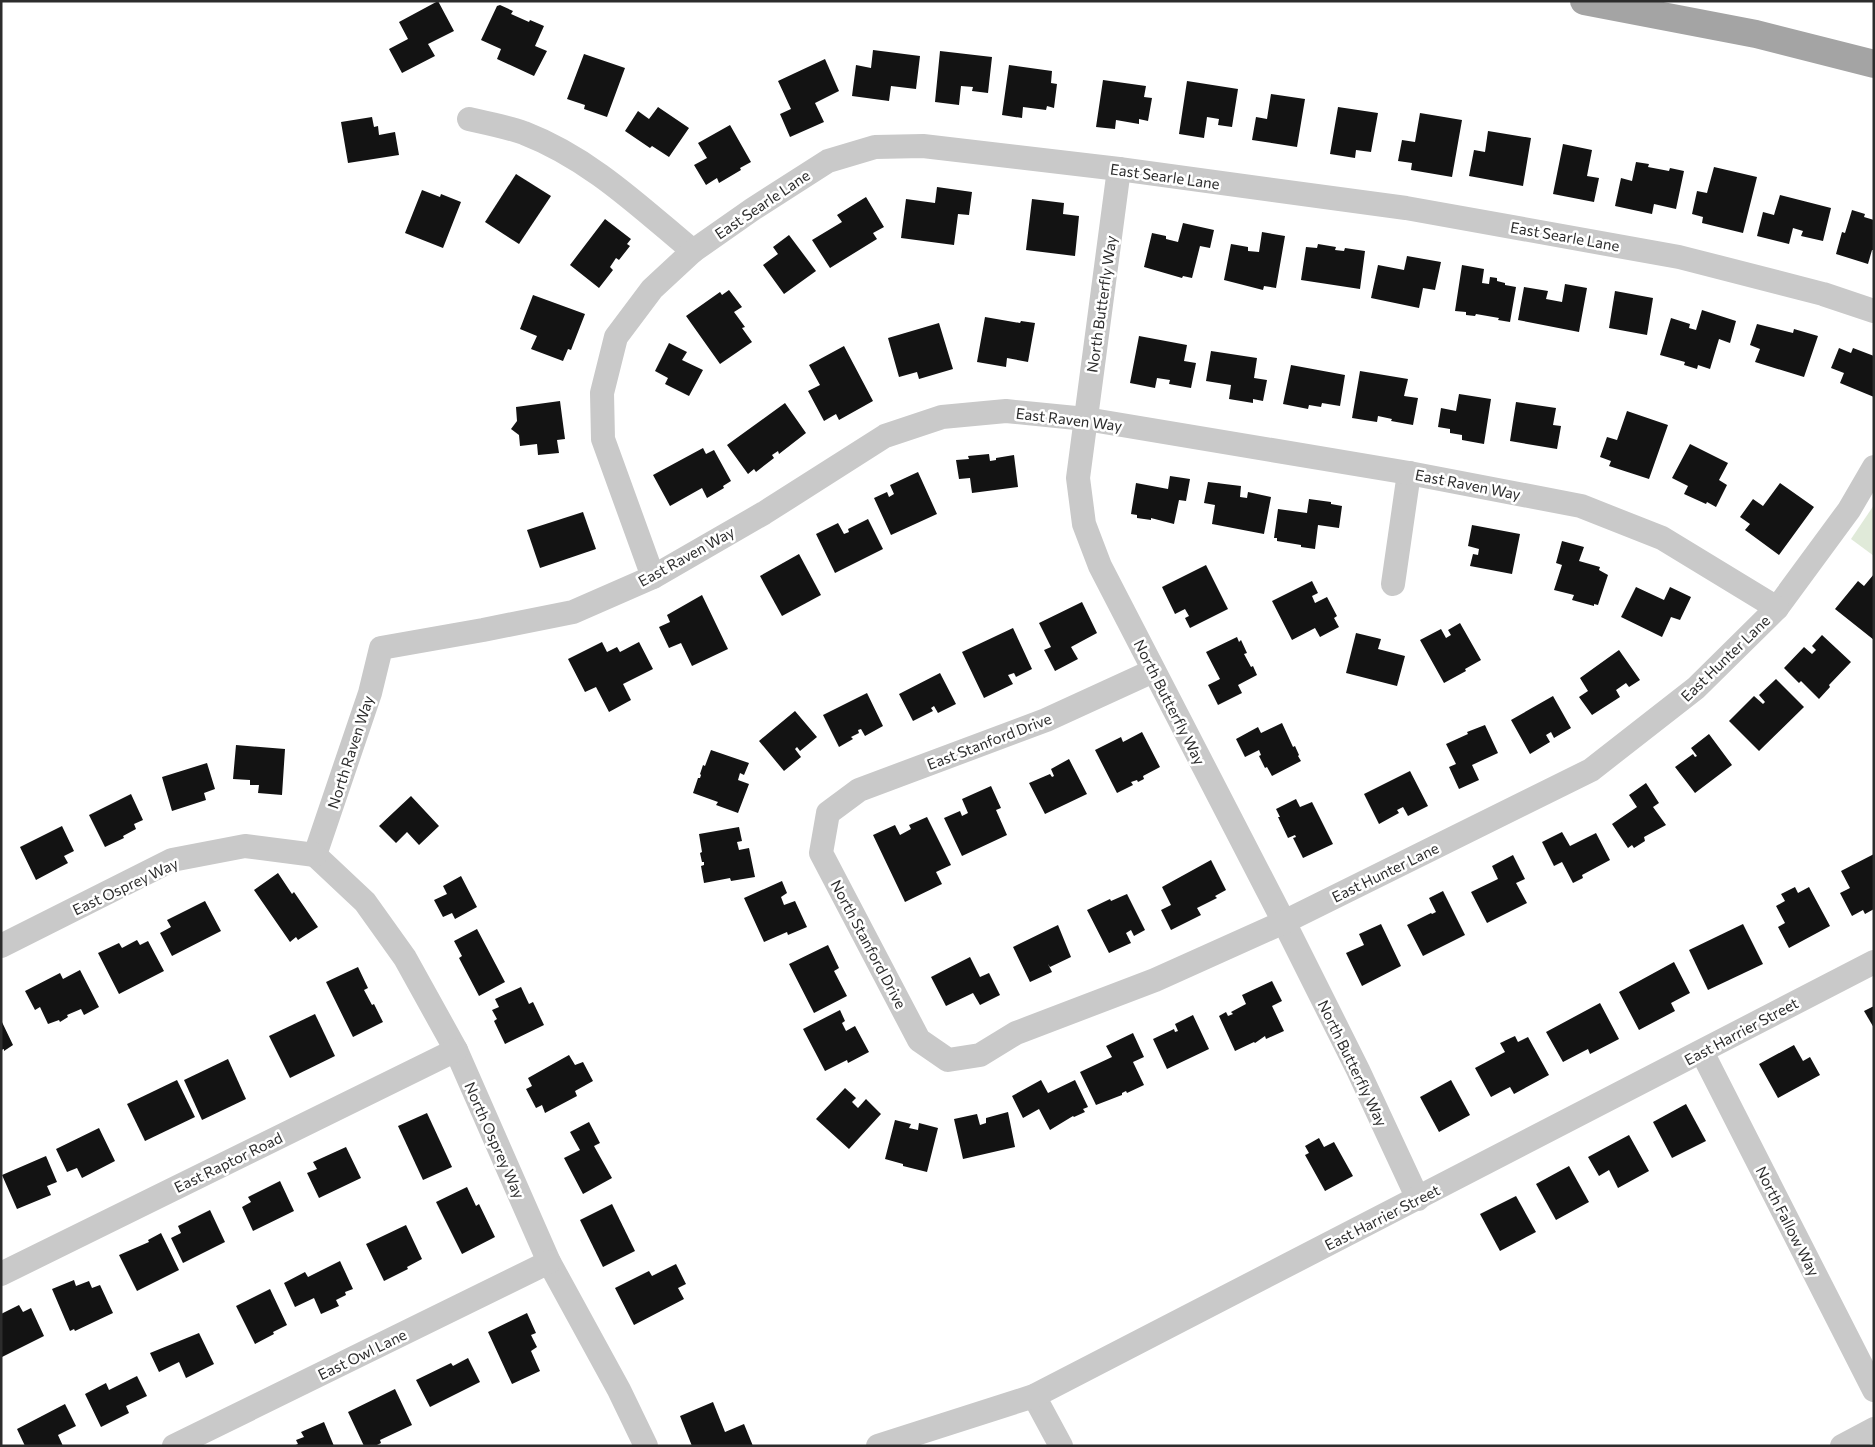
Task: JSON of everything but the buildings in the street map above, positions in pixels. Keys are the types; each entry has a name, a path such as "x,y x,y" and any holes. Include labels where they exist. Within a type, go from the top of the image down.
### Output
{"main road":[{"path":"1584,1 1756,34 1874,64"}],"street":[{"path":"468,119 524,133 572,156 614,184 693,252"},
{"name":"East Searle Lane","path":"653,577 603,439 602,393 616,337 652,289 693,252 753,209 828,161 875,147 923,146 1119,169 1406,208 1679,257 1823,294 1874,311"},
{"name":"North Butterfly Way","path":"1119,169 1078,478 1084,524 1100,566 1284,922 1358,1070 1418,1199"},
{"name":"East Raven Way","path":"381,648 573,612 653,577 764,513 885,436 942,417 1006,411 1086,419 1409,473 1582,506 1662,538 1778,608"},
{"name":"East Hunter Lane","path":"948,1060 980,1055 1016,1032 1155,980 1284,922 1591,770 1696,688 1778,608 1849,510 1874,467"},
{"path":"1393,584 1409,473"},
{"name":"North Raven Way","path":"315,855 370,693 381,648"},
{"name":"East Stanford Drive","path":"828,813 859,790 1046,720 1153,671"},
{"name":"North Stanford Drive","path":"828,813 821,853 919,1040 948,1060"},
{"name":"East Osprey Way","path":"1,946 172,860 245,846 315,855"},
{"name":"North Osprey Way","path":"315,855 365,902 405,958 456,1050 549,1262 619,1390 646,1446"},
{"name":"East Harrier Street","path":"878,1446 1034,1396 1874,962"},
{"name":"East Raptor Road","path":"1,1274 456,1050"},
{"name":"North Fallow Way","path":"1702,1052 1874,1390"},
{"name":"East Owl Lane","path":"174,1446 549,1262"},
{"path":"1034,1396 1061,1446"},
{"path":"1842,1446 1874,1429"}],"green space":[{"path":"1874,505 1874,556 1851,539"}]}
